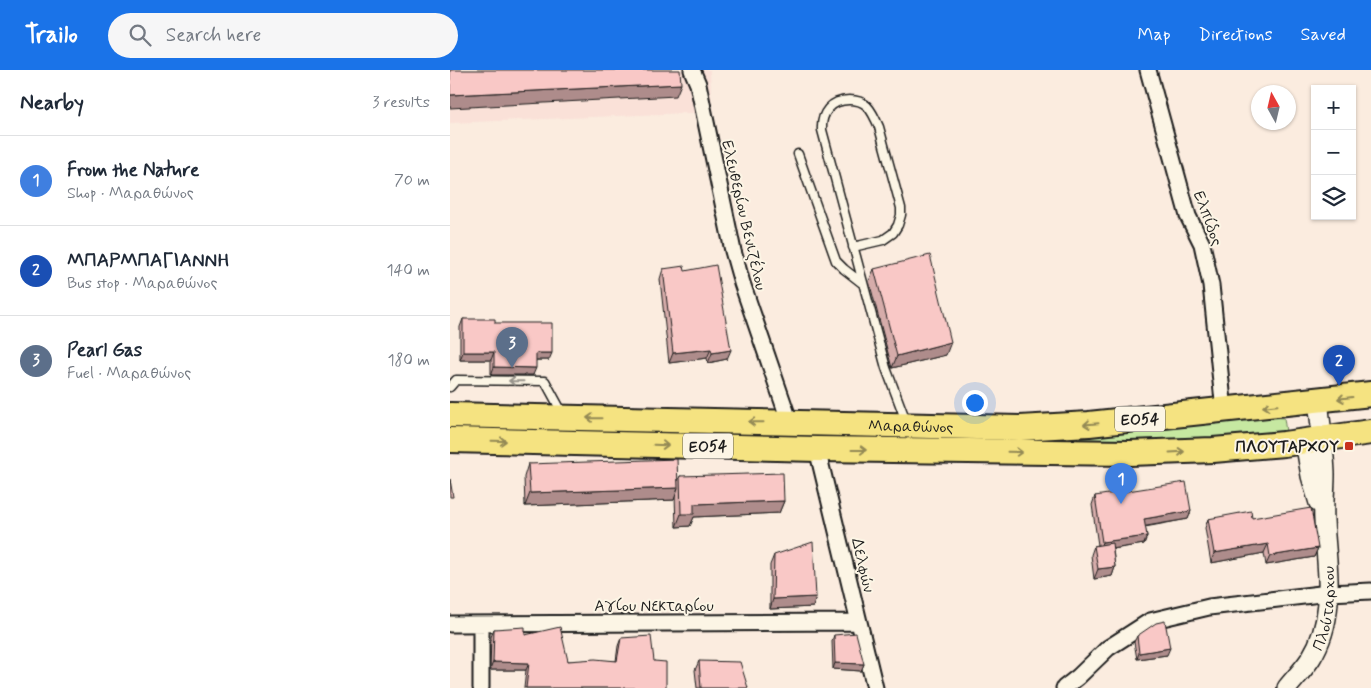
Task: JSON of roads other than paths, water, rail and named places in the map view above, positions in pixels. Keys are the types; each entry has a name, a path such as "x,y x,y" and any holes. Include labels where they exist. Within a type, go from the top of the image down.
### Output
{"main road":[{"name":"Μαραθώνος","path":"450,440 1130,454 1213,450 1316,426 1371,394"},
{"name":"Μαραθώνος","path":"450,415 1020,428 1224,411 1316,426 1371,432"},
{"path":"1316,426 1371,418"}],"street":[{"name":"Ελευθερίου Βενιζέλου","path":"692,70 698,84 733,251 742,283 790,423"},
{"name":"Ελπίδος","path":"1148,70 1188,216 1202,244 1211,285 1224,411"},
{"name":"Πλούταρχου","path":"1287,688 1306,665 1319,641 1328,612 1329,593 1323,518 1325,472 1316,426"},
{"name":"Δελφών","path":"817,449 875,688"},
{"path":"1064,688 1108,648 1150,621 1209,607 1329,593 1371,591"},
{"name":"Αγίου Νεκταρίου","path":"450,624 859,622"},
{"path":"480,624 480,688"}],"lane":[{"path":"854,247 883,240 893,233 898,226 901,208 879,126 866,105 856,100 842,100 832,104 827,110 822,123 822,130 886,368 907,426"},
{"path":"798,154 836,261 862,283"},
{"path":"450,387 456,380 544,381 564,417"}],"place":[{"name":"Pearl Gas","path":"512,368"},
{"name":"ΜΠΑΡΜΠΑΓΙΑΝΝΗ","path":"1339,386"},
{"name":"ΠΛΟΥΤΑΡΧΟΥ","path":"1349,446"},
{"name":"From the Nature","path":"1121,504"}]}
